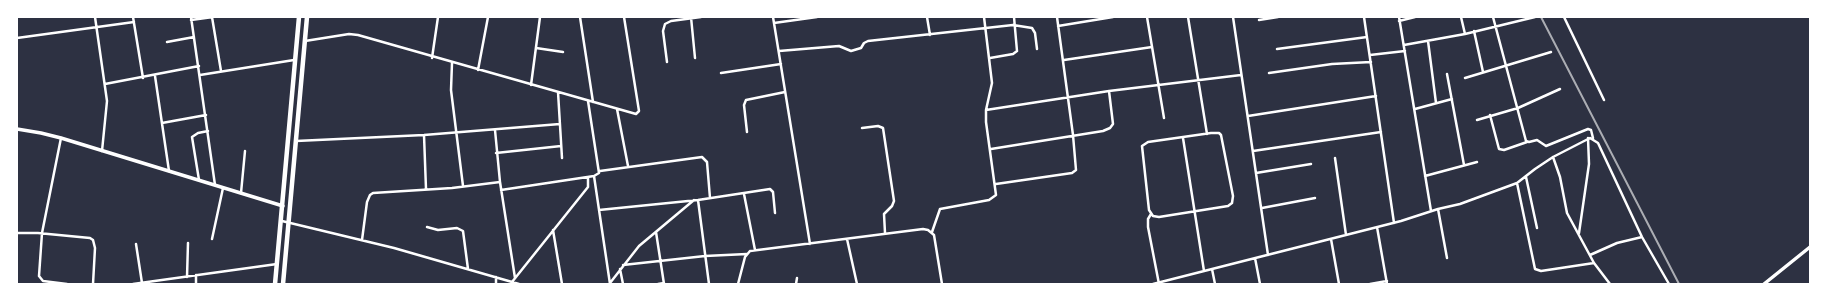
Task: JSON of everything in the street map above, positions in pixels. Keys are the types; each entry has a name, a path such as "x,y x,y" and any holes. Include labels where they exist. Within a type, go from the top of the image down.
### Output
{"highway":[{"path":"275,284 282,221 299,17"},
{"path":"283,284 307,17"},
{"path":"284,192 291,193"}],"street":[{"path":"95,17 107,108 102,151"},
{"path":"133,17 143,78"},
{"path":"215,186 199,66 191,19 213,17 221,71"},
{"path":"432,58 438,17"},
{"path":"478,70 488,17"},
{"path":"531,85 540,17"},
{"path":"580,17 593,102"},
{"path":"305,41 354,34 432,58 638,114 639,111 624,17"},
{"path":"667,62 663,31 665,24 671,21 691,17 701,17"},
{"path":"691,17 695,58"},
{"path":"773,17 810,244"},
{"path":"774,23 817,17"},
{"path":"927,17 930,35"},
{"path":"932,232 940,209 993,198 996,195 996,184 986,122 986,110 992,83 984,17"},
{"path":"990,58 1016,53 1018,49 1014,17"},
{"path":"996,184 1075,172 1077,168 1074,135 1067,97 1064,60 1057,17"},
{"path":"1058,26 1113,17"},
{"path":"1147,17 1164,118"},
{"path":"1188,17 1207,134"},
{"path":"1233,17 1254,150 1268,255"},
{"path":"1259,20 1278,17"},
{"path":"1364,17 1394,223"},
{"path":"1399,17 1431,211"},
{"path":"1399,21 1415,17"},
{"path":"1461,17 1465,34"},
{"path":"1493,17 1527,142"},
{"path":"1404,45 1465,34 1535,17"},
{"path":"1564,17 1604,100"},
{"path":"17,38 134,22"},
{"path":"779,51 839,46 851,51 861,48 864,43 868,41 1015,26 1030,27 1034,30 1037,49"},
{"path":"1474,31 1483,72"},
{"path":"167,42 194,37"},
{"path":"1277,49 1367,37"},
{"path":"1428,41 1436,103"},
{"path":"1064,60 1152,47"},
{"path":"536,48 562,52"},
{"path":"1370,55 1405,51"},
{"path":"1465,78 1552,52"},
{"path":"200,75 295,60"},
{"path":"1269,73 1332,64 1371,62"},
{"path":"452,63 450,90 463,186"},
{"path":"720,73 781,64"},
{"path":"105,84 155,76 199,66"},
{"path":"1447,74 1464,165"},
{"path":"986,110 1109,91 1241,75"},
{"path":"155,76 170,172"},
{"path":"1477,120 1518,108 1560,90"},
{"path":"991,149 1103,131 1112,126 1113,118 1109,91"},
{"path":"558,92 562,158"},
{"path":"747,132 744,105 746,100 785,92"},
{"path":"1248,116 1376,96"},
{"path":"1415,109 1452,99"},
{"path":"588,101 600,171"},
{"path":"617,109 628,166"},
{"path":"1490,115 1499,149 1504,150 1537,140 1546,146 1588,129 1591,130 1593,138 1598,143 1642,237 1669,284"},
{"path":"162,123 206,116"},
{"path":"296,141 494,130 560,124"},
{"path":"862,128 878,126 883,128 894,201 892,206 884,214 885,233"},
{"path":"17,129 61,138 283,206"},
{"path":"494,130 501,190 515,278"},
{"path":"199,181 192,137 198,133 208,131"},
{"path":"1151,214 1159,217 1228,206 1233,200 1221,135 1216,132 1148,142 1142,146 1151,214 1148,221 1159,283"},
{"path":"1254,150 1381,132"},
{"path":"424,134 426,189"},
{"path":"61,138 42,233 39,276 43,281 67,284"},
{"path":"1182,138 1204,271"},
{"path":"1153,284 1394,223 1431,211 1460,204 1517,183 1535,168 1553,157 1588,138 1593,138"},
{"path":"1579,233 1589,164 1588,138"},
{"path":"496,152 561,146"},
{"path":"241,194 245,151"},
{"path":"501,190 594,176 600,171 628,166 702,157 706,162 710,198"},
{"path":"1553,157 1561,182 1567,213 1594,263 1610,284"},
{"path":"1335,158 1346,235"},
{"path":"1425,176 1477,162"},
{"path":"1256,173 1311,164"},
{"path":"594,176 610,284"},
{"path":"512,282 588,187 588,177"},
{"path":"1526,177 1537,228"},
{"path":"362,240 370,195 378,192 500,182"},
{"path":"1517,183 1535,269 1541,271 1594,263"},
{"path":"212,239 223,188"},
{"path":"599,210 744,194 766,189 772,190 775,213"},
{"path":"744,194 755,250"},
{"path":"1262,208 1315,198"},
{"path":"610,284 620,268 639,246 696,200"},
{"path":"696,200 709,284"},
{"path":"1438,209 1447,258"},
{"path":"282,221 362,240 519,284"},
{"path":"427,227 436,229 457,228 463,231 468,269"},
{"path":"1370,284 1387,282 1377,227"},
{"path":"623,265 662,262 705,256 747,254 755,250 923,229 932,232 935,238 942,284"},
{"path":"553,230 562,284"},
{"path":"656,232 662,262 664,284 658,284"},
{"path":"17,233 42,233 85,237 93,240 95,248 93,284"},
{"path":"1590,255 1617,243 1642,237"},
{"path":"847,239 857,284"},
{"path":"1331,239 1339,284"},
{"path":"187,277 188,242"},
{"path":"136,244 142,283"},
{"path":"1764,284 1810,247"},
{"path":"738,284 747,254"},
{"path":"1255,258 1260,284"},
{"path":"134,284 277,264"},
{"path":"620,268 622,284"},
{"path":"1212,269 1215,284"},
{"path":"196,275 196,284"},
{"path":"496,277 496,284"},
{"path":"796,284 797,278"}],"railway":[{"path":"1541,17 1679,284"}]}
